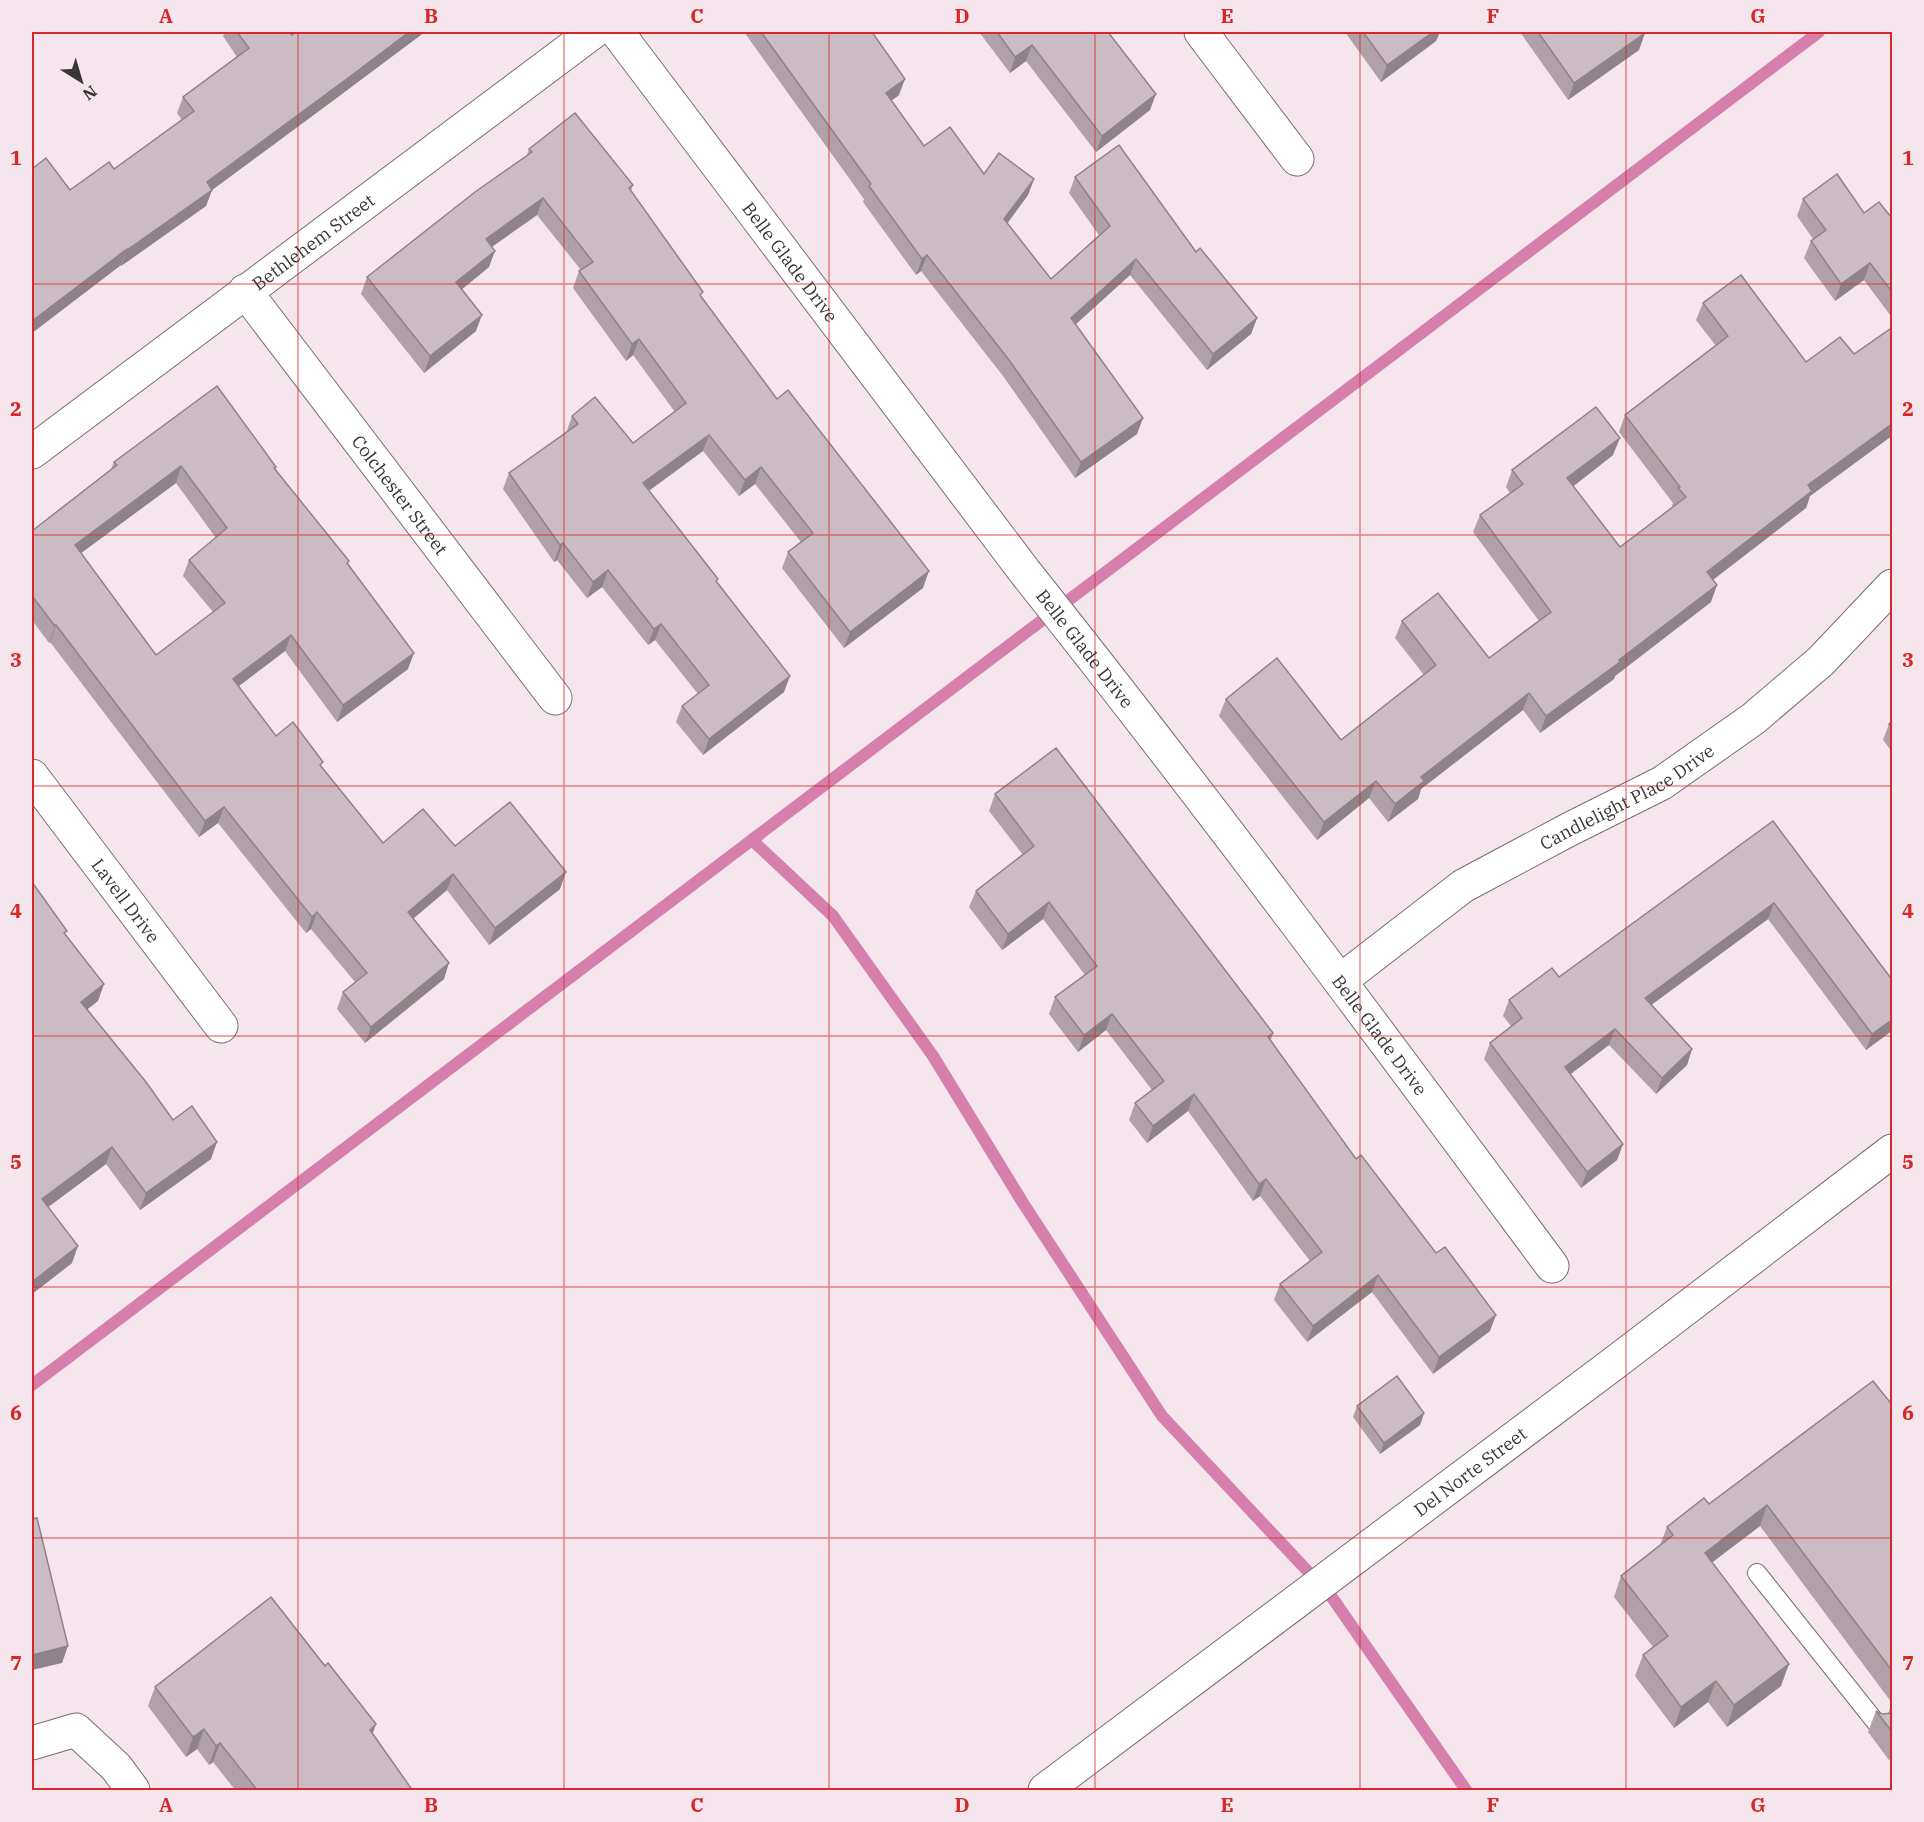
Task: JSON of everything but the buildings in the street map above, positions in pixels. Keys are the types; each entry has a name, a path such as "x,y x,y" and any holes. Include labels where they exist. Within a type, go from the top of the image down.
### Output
{"street":[{"name":"Bethlehem Street","path":"32,452 592,32"},
{"name":"Belle Glade Drive","path":"617,32 1025,572 1340,981 1552,1266"},
{"path":"1201,32 1297,159"},
{"name":"Colchester Street","path":"245,291 555,698"},
{"name":"Candlelight Place Drive","path":"1340,981 1463,886 1662,783 1753,719 1821,661 1893,586"},
{"name":"Lavell Drive","path":"32,776 221,1026"},
{"name":"Del Norte Street","path":"1045,1791 1893,1151"},
{"path":"32,1743 76,1730 116,1767 134,1791"}],"lane":[{"path":"1757,1573 1878,1725"}],"waterway":[{"path":"32,1385 1819,32"},
{"path":"759,835 752,840 833,916 933,1056 1023,1203 1162,1416 1331,1596 1466,1790"}]}
